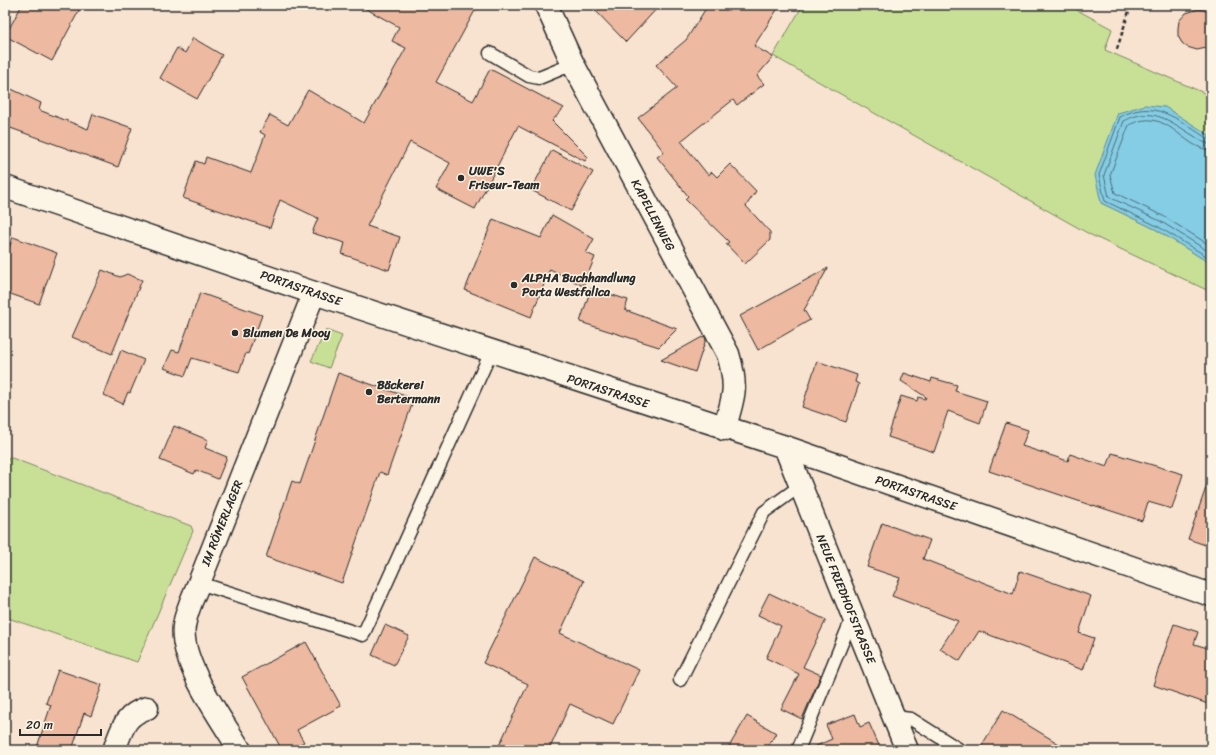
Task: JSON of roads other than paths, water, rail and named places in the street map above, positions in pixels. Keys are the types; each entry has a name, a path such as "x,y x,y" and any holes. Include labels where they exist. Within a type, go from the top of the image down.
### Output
{"street":[{"name":"KAPELLENWEG","path":"546,5 573,64 728,354 734,375 735,396 724,429"},
{"name":"PORTASTRASSE","path":"5,187 314,293 724,429 785,447 1211,595"},
{"name":"IM RÖMERLAGER","path":"240,750 200,682 186,651 184,628 187,613 314,293"},
{"name":"NEUE FRIEDHOFSTRASSE","path":"785,447 907,750"},
{"path":"114,750 128,718 137,711 147,708"}],"lane":[{"path":"490,53 529,76 539,78 573,64"},
{"path":"199,583 363,635 491,352"},
{"path":"680,680 764,512 800,486"},
{"path":"798,750 853,616"},
{"path":"894,717 911,719 960,750"}],"water":[{"path":"1145,105 1165,107 1211,136 1211,264 1155,229 1101,203 1095,175 1118,113"}],"place":[{"name":"UWE'S Friseur-Team","path":"461,178"},
{"name":"ALPHA Buchhandlung Porta Westfalica","path":"514,285"},
{"name":"Blumen De Mooy","path":"235,333"},
{"name":"Bäckerei Bertermann","path":"369,392"}]}
